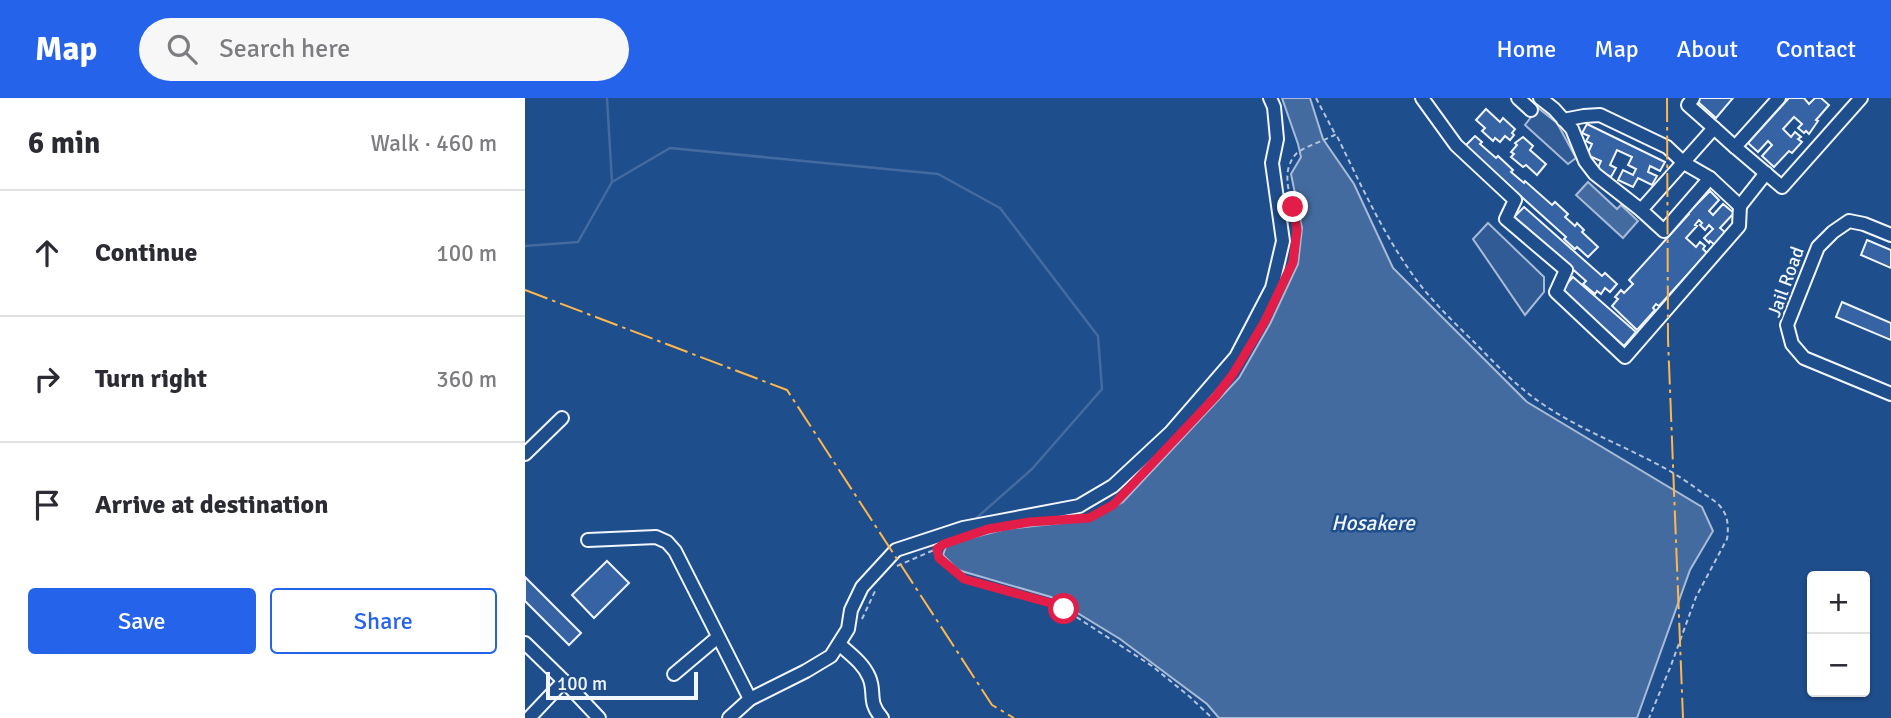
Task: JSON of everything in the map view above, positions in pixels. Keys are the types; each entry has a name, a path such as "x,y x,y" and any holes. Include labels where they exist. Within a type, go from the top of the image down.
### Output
{"street":[{"path":"729,718 750,699 831,656 848,629 851,610 862,587 896,551 963,528 1079,506 1113,486 1171,432 1236,357 1272,288 1283,241 1272,163 1277,139 1274,107 1270,98"},
{"path":"1422,98 1456,145 1515,200 1506,219 1566,270 1556,292 1625,357 1739,226 1740,206 1766,173"},
{"path":"1518,98 1531,110"},
{"path":"1539,98 1572,129 1585,161 1595,174 1664,231 1710,178"},
{"path":"1735,147 1779,98"},
{"path":"1688,100 1714,128 1782,187 1861,98"},
{"path":"1563,120 1600,115 1667,147 1684,163 1710,178 1740,206"},
{"path":"1641,210 1714,128"},
{"name":"Jail Road","path":"1891,235 1849,220 1833,232 1818,247 1787,326 1793,344 1804,358 1891,394"},
{"path":"525,453 562,418"},
{"path":"588,540 656,537 667,542 675,551 750,699"},
{"path":"674,674 719,637"},
{"path":"525,643 599,718"},
{"path":"839,644 863,666 870,680 875,711 882,718"},
{"path":"529,718 564,681"}],"path":[{"path":"1316,98 1386,233 1431,298 1514,382 1545,405 1594,434 1629,448 1688,482 1719,504 1723,510 1728,525 1727,539 1696,597 1649,718"},
{"path":"1288,274 1293,262 1297,230 1286,172 1297,152 1336,134"},
{"path":"1075,519 1089,518 1113,505 1129,488"},
{"path":"894,568 937,549 939,558 964,579 1054,604 1152,666 1212,718"},
{"path":"848,629 861,620 878,584"}],"shaded area":[{"path":"1538,108 1557,123 1576,158 1568,164 1525,125"},
{"path":"1488,223 1544,277 1544,292 1525,315 1473,239"}],"water":[{"name":"Hosakere","path":"1282,98 1310,98 1323,139 1354,184 1393,268 1527,402 1702,507 1713,531 1690,570 1637,718 1219,718 1207,704 1120,639 1051,597 958,570 943,555 947,544 1006,529 1089,520 1123,502 1239,378 1270,324 1298,264 1302,228 1291,174 1301,157"},
{"path":"1588,182 1617,209 1621,205 1638,221 1623,238 1576,195"}],"building":[{"path":"1700,98 1733,98 1716,118 1697,101"},
{"path":"1789,98 1804,98 1809,104 1815,98 1821,98 1829,105 1816,120 1818,121 1809,134 1798,128 1802,124 1794,117 1783,129 1791,137 1795,132 1802,142 1774,167 1762,156 1772,145 1768,141 1758,152 1748,143"},
{"path":"1486,109 1500,122 1503,118 1515,129 1510,140 1505,136 1500,142 1495,138 1493,141 1482,131 1485,128 1476,120"},
{"path":"1587,124 1665,162 1660,171 1650,166 1648,172 1657,176 1652,185 1638,178 1633,187 1618,180 1623,170 1633,175 1636,169 1628,165 1632,157 1617,150 1610,165 1616,168 1611,177 1597,170 1601,161 1587,155 1592,144 1586,141 1589,136 1582,133"},
{"path":"1475,136 1482,142 1480,144 1496,158 1498,156 1524,183 1525,181 1552,205 1555,202 1568,214 1565,217 1575,226 1577,223 1584,230 1582,232 1598,247 1588,257 1577,247 1575,249 1564,239 1566,237 1465,146"},
{"path":"1523,137 1533,146 1530,150 1546,164 1537,175 1511,157 1514,154 1511,152 1517,145 1515,143"},
{"path":"1710,191 1719,200 1709,211 1713,215 1723,204 1734,213 1720,228 1726,233 1715,245 1710,241 1709,243 1704,238 1713,229 1709,225 1705,230 1699,220 1686,238 1696,247 1700,242 1707,253 1659,306 1656,304 1653,308 1655,310 1637,330 1612,306 1618,299 1615,297 1621,290 1624,293 1633,284 1629,280"},
{"path":"1524,207 1602,276 1605,273 1617,284 1610,292 1605,288 1601,294 1597,291 1595,294 1583,284 1586,281 1514,217"},
{"path":"1867,240 1891,250 1891,268 1861,255"},
{"path":"1573,277 1636,332 1624,346 1561,290"},
{"path":"1842,302 1891,323 1891,340 1836,317"},
{"path":"607,561 629,583 594,618 572,595"},
{"path":"525,577 581,633 569,645 525,601"}],"waterway":[{"path":"525,246 578,242 612,182 607,98"},
{"path":"612,182 670,148 938,174 1000,208 1098,336 1102,389 1032,469 973,521"}],"power":[{"path":"1667,98 1668,339 1683,718"},
{"path":"525,290 787,390 992,705 1014,718"}],"route":[{"path":"1064,609 964,579 939,558 937,549 988,529 1029,522 1089,518 1113,505 1216,396 1233,374 1265,321 1293,262 1297,230 1293,207"}]}
